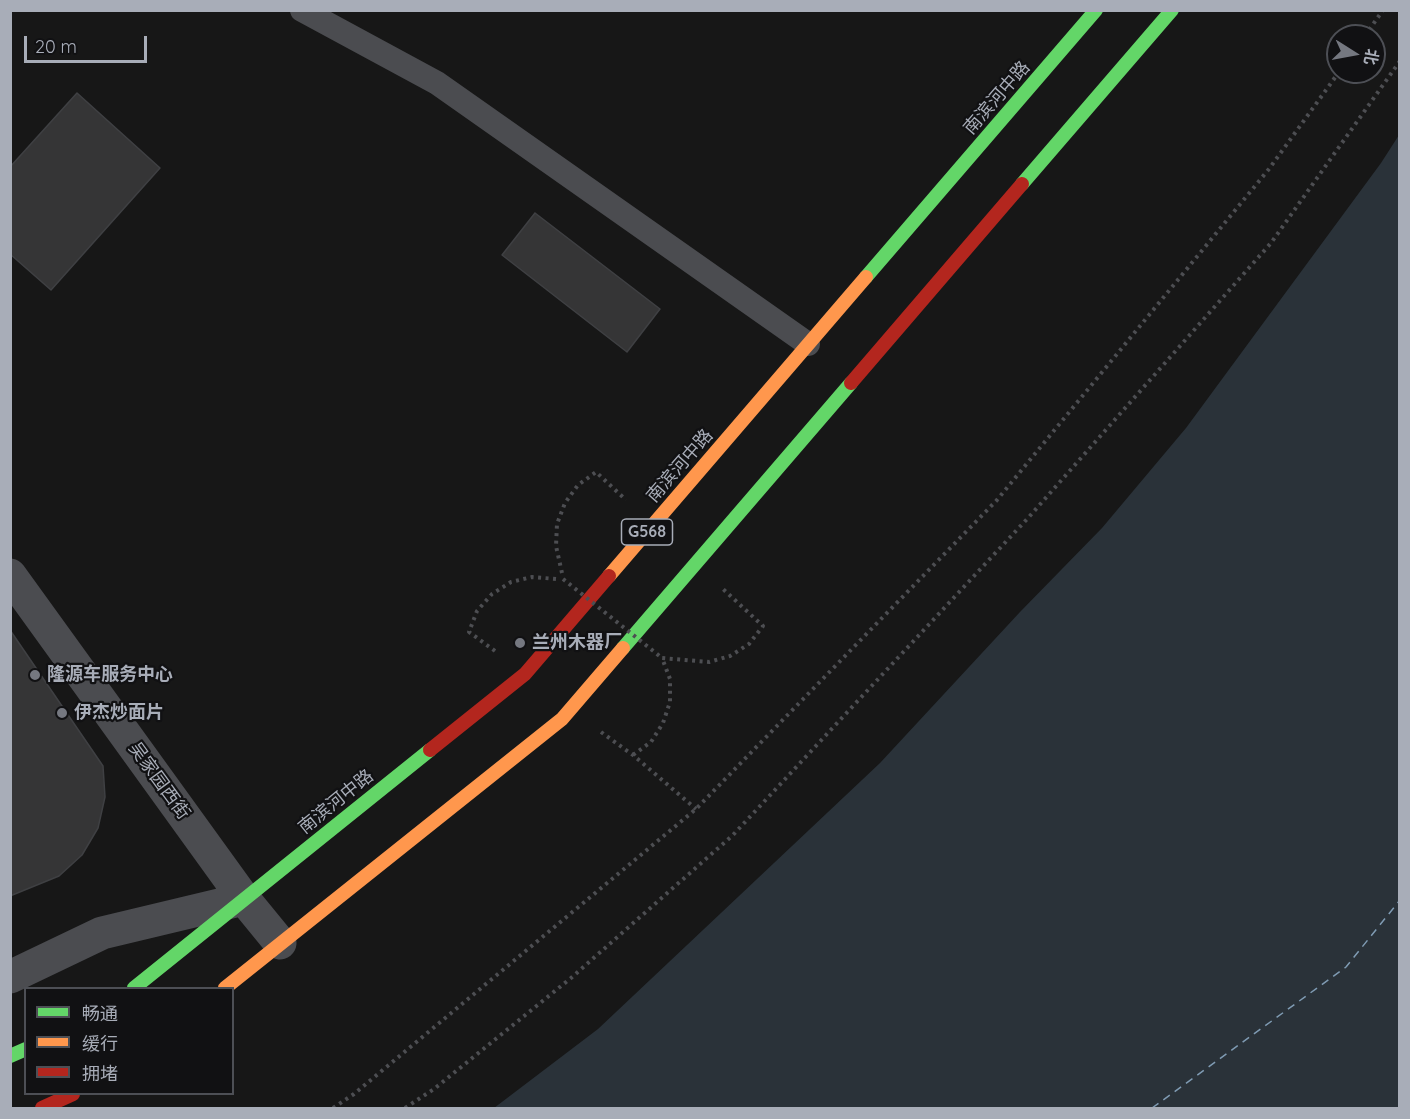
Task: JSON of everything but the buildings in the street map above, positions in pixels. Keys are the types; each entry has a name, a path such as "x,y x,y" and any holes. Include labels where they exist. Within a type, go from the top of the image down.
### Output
{"highway":[{"name":"南滨河中路","path":"135,987 525,674 1096,10"},
{"path":"226,987 562,719 1172,10"},
{"path":"10,1056 24,1050"},
{"path":"42,1108 71,1095"}],"street":[{"name":"吴家园西街","path":"10,575 244,899 280,943"},
{"path":"10,977 102,933 244,899"}],"lane":[{"path":"302,10 437,83 808,344"}],"path":[{"path":"1373,24 1383,10"},
{"path":"405,1108 434,1089 571,978 733,835 1028,518 1271,243 1400,61"},
{"path":"333,1108 354,1094 696,810 997,500 1269,169 1330,84"},
{"path":"563,579 556,546 557,524 565,503 578,485 596,472"},
{"path":"662,658 709,662 730,656 749,644 763,626 695,563"},
{"path":"469,632 477,611 492,594 511,582 532,577 563,579 662,658 670,679 670,702 663,723 651,742 633,755 696,810"}],"shaded area":[{"path":"1399,135 1399,1108 494,1108 598,1029 880,763 1020,612 1102,528 1186,428 1381,163"}],"ferry route":[{"path":"1152,1108 1346,967 1400,900"}],"traffic: fast":[{"path":"866,277 1096,10"},
{"path":"1022,184 1172,10"},
{"path":"623,648 851,383"},
{"path":"135,987 430,750"},
{"path":"10,1056 24,1050"}],"traffic: slow":[{"path":"609,576 866,277"},
{"path":"226,987 562,719 623,648"}],"traffic: jam":[{"path":"851,383 1022,184"},
{"path":"430,750 525,674 609,576"},
{"path":"42,1108 71,1095"}],"place":[{"name":"兰州木器厂","path":"520,643"},
{"name":"隆源车服务中心","path":"35,675"},
{"name":"伊杰炒面片","path":"62,713"}]}
